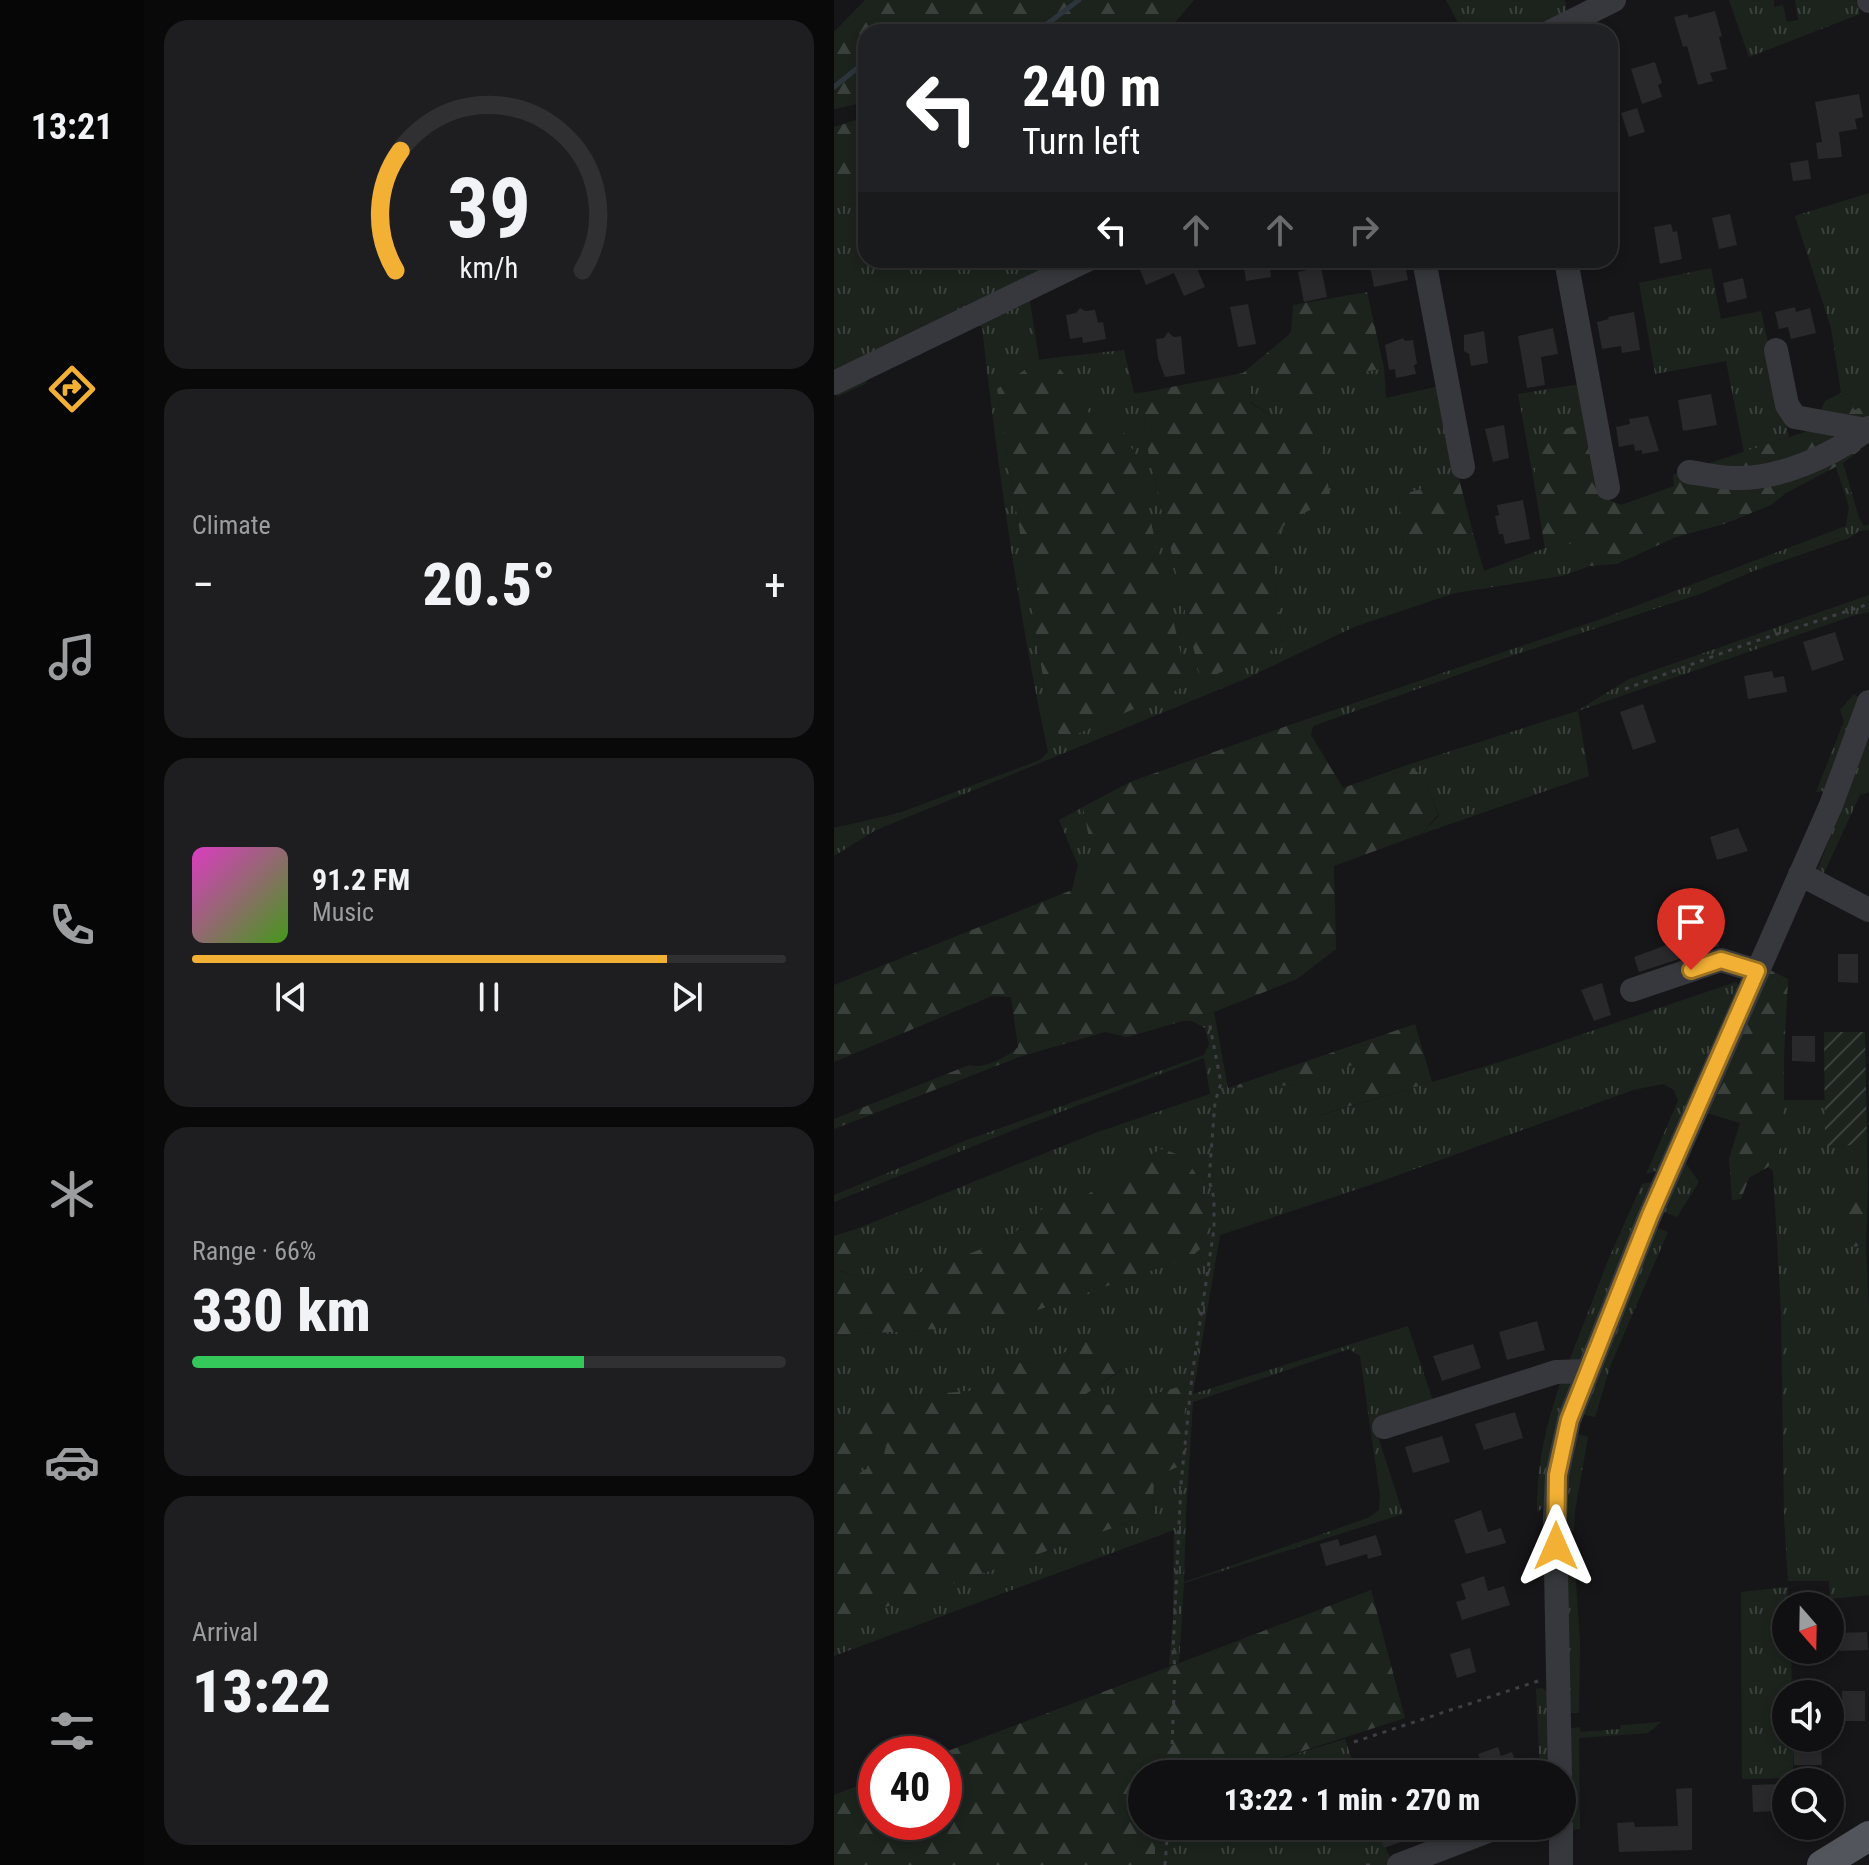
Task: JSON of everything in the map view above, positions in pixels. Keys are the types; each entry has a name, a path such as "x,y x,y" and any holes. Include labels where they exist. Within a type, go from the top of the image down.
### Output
{"main road":[{"path":"1822,1865 1869,1836"}],"street":[{"path":"1566,24 1614,0"},
{"path":"834,383 1071,268"},
{"path":"1426,268 1463,467"},
{"path":"1567,268 1608,488"},
{"path":"1776,350 1787,405 1795,417 1868,429"},
{"path":"1689,472 1734,478 1770,475 1810,461 1868,429"},
{"path":"1560,1760 1555,1519 1557,1475 1569,1420 1650,1215 1831,805 1869,702"},
{"path":"1800,874 1869,910"},
{"path":"1632,990 1721,960 1757,971"},
{"path":"1384,1427 1556,1372 1587,1371"},
{"path":"1399,1865 1464,1840"},
{"path":"1561,1840 1561,1865"}],"path":[{"path":"1625,689 1744,645 1869,604"},
{"path":"1172,1760 1181,1484 1192,1376 1214,1229 1214,1198 1209,1180 1215,1102 1221,1083 1209,1021"},
{"path":"1354,1742 1538,1681 1558,1681"},
{"path":"1165,1865 1167,1840"},
{"path":"1366,1865 1376,1865"}],"green space":[{"path":"865,0 1194,0 1174,24 858,24 858,104 834,109 834,32"},
{"path":"1446,0 1565,0 1567,15 1549,24 1459,24"},
{"path":"1729,0 1774,0 1774,7 1783,5 1787,22 1798,20 1795,0 1856,0 1860,14 1749,57"},
{"path":"858,120 858,204 834,202 834,127"},
{"path":"1869,193 1869,403 1855,410 1841,393 1831,328 1795,216"},
{"path":"834,202 858,204 858,268 1060,268 834,377"},
{"path":"1711,268 1721,319 1761,311 1789,437 1744,452 1726,361 1655,374 1639,283"},
{"path":"1367,292 1384,368 1346,376 1319,399 1300,397 1270,380 1251,386 1250,403 1281,421 1315,421 1331,499 1287,522 1270,544 1283,645 1201,681 1144,433 1146,392 1243,373 1291,333 1293,305"},
{"path":"1029,295 1039,360 997,389 1046,696 1060,736 1120,427 1089,414 1073,385 1051,358 1124,350 1134,393 1146,392 1144,433 1201,680 1283,645 1270,544 1287,522 1331,499 1315,421 1281,421 1250,402 1251,385 1270,380 1300,397 1318,399 1346,376 1384,368 1386,398 1444,385 1459,479 1399,495 1403,545 1473,533 1484,571 1545,548 1575,543 1590,566 1562,576 1455,593 1354,627 1245,679 876,830 834,856 834,828 899,813 1040,760 1048,752 1010,540 982,327 975,325 872,374 865,384 837,397 840,389"},
{"path":"1051,358 1073,385 1089,413 1121,427 1136,456 1188,685 1066,739 1059,736 1046,696 997,389 1039,360"},
{"path":"1581,384 1588,422 1555,433 1541,455 1533,477 1518,394"},
{"path":"1841,393 1855,410 1869,403 1869,443 1843,463 1786,493 1771,505 1724,524 1676,537 1617,564 1590,566 1575,543 1545,548 1533,477 1541,455 1555,432 1588,422 1602,497 1621,505 1674,486 1673,475 1811,430 1825,401"},
{"path":"1843,463 1859,518 1864,526 1869,524 1869,530 1756,570 1700,594 1313,726 1311,735 1287,726 1604,618 1846,526 1849,507 1836,467"},
{"path":"1459,479 1473,533 1403,545 1399,495"},
{"path":"1869,595 1869,612 1578,711 1589,776 1421,834 1439,816 1426,782 1410,764 1577,711 1629,679"},
{"path":"1854,694 1862,700 1829,791 1816,792 1844,721 1840,710"},
{"path":"1287,726 1311,735 1343,788 1410,764 1426,782 1438,815 1421,834 1334,866 1336,949 1297,979 1214,1012 1127,1037 1105,1032 1019,1057 834,1129 834,1119 969,1065 995,1062 1018,1047 1011,997 992,996 834,1062 834,985 1097,880 1083,807 1130,782"},
{"path":"1869,741 1869,792 1860,795 1824,873 1817,871 1866,744"},
{"path":"1083,807 1098,880 1072,890 1078,865 1059,820"},
{"path":"1768,969 1788,979 1784,1142 1768,1167 1749,1178 1741,1199 1732,1200 1729,1159 1740,1123 1704,1112"},
{"path":"1736,982 1740,986 1659,1170 1646,1174 1678,1101 1674,1090 1663,1084 1633,1090 1382,1181 1220,1235 1193,1394 1408,1326 1434,1404 1374,1424 1403,1514 1184,1583 1179,1662 1169,1665 1174,1530 834,1656 834,1625 1153,1514 1154,1477 1178,1387 1124,1403 1093,1406 1086,1394 1122,1370 1085,1342 1045,1363 1008,1362 991,1378 984,1390 891,1397 834,1426 834,1336 936,1329 1120,1171 1080,1200 1055,1199 1007,1239 919,1273 863,1279 839,1270 859,1258 856,1229 1098,1132 1210,1094 1204,1058 834,1202 834,1195 967,1140 1204,1055 1209,1044 1205,1028 1192,1021 1183,1021 1214,1012 1228,1088 1299,1085 1363,1061 1378,1070 1326,1102 1321,1115 1503,1061","holes":["1349,1349 1360,1356 1380,1495 1379,1510 1368,1518 1184,1582 1193,1402"]},
{"path":"1415,1024 1432,1082 1319,1115 1326,1102 1377,1070 1363,1061 1299,1085 1228,1088"},
{"path":"1824,1032 1865,1032 1867,1145 1825,1146"},
{"path":"1784,1100 1825,1100 1825,1146 1867,1145 1868,1187 1848,1191 1845,1212 1852,1246 1866,1245 1869,1310 1869,1595 1844,1598 1844,1592 1830,1592 1829,1581 1788,1581 1781,1311 1773,1171 1768,1167 1784,1142"},
{"path":"1161,1149 1187,1162 1201,1186 1206,1215 1206,1244 1191,1257 1026,1314 936,1329 834,1336 834,1236 856,1229 859,1258 840,1271 863,1279 919,1273 1007,1239 1055,1198 1080,1200 1120,1171"},
{"path":"1681,1161 1699,1182 1677,1217 1662,1211"},
{"path":"1656,1181 1580,1364 1568,1364 1642,1184"},
{"path":"1868,1187 1866,1245 1852,1247 1845,1219 1848,1191"},
{"path":"1654,1226 1668,1232 1611,1364 1595,1417 1580,1414"},
{"path":"1111,1341 1124,1356 1122,1369 1086,1394 1093,1406 1124,1403 1178,1387 1186,1396 1180,1466 1154,1477 1153,1514 834,1625 834,1490 883,1458 886,1446 834,1471 834,1426 891,1397 983,1390 1008,1362 1044,1363 1085,1342"},
{"path":"1561,1381 1570,1386 1547,1503 1537,1513 1543,1446"},
{"path":"1574,1433 1588,1437 1574,1532 1563,1531 1563,1510"},
{"path":"886,1445 884,1458 834,1490 834,1471"},
{"path":"1574,1553 1580,1642 1579,1713 1567,1709 1563,1554"},
{"path":"1788,1587 1788,1592 1772,1592 1772,1664 1791,1664 1792,1680 1772,1680 1772,1752 1793,1752 1793,1768 1772,1768 1772,1778 1742,1779 1741,1592"},
{"path":"1371,1590 1405,1718 1274,1760 1128,1760 1128,1840 1155,1840 1155,1865 834,1865 834,1795 858,1786 858,1840 962,1840 962,1746"},
{"path":"1542,1688 1548,1692 1551,1760 1539,1760 1536,1689"},
{"path":"1661,1722 1648,1733 1579,1738 1580,1829 1576,1829 1576,1760 1568,1760 1567,1729 1579,1727 1581,1732 1620,1729 1621,1725"},
{"path":"1345,1739 1352,1760 1277,1760"},
{"path":"1155,1840 1382,1840 1391,1860 1391,1865 1155,1865"}],"building":[{"path":"1715,11 1727,69 1710,73 1713,81 1698,85 1687,46 1683,47 1674,17 1687,14 1689,18"},
{"path":"1655,62 1662,83 1658,85 1662,97 1642,104 1631,69"},
{"path":"1859,94 1863,117 1855,119 1857,129 1839,132 1842,157 1818,159 1816,143 1822,142 1815,102"},
{"path":"1637,108 1645,132 1629,137 1621,113"},
{"path":"1808,160 1811,179 1793,181 1790,163"},
{"path":"1730,214 1737,245 1719,249 1712,218"},
{"path":"1671,224 1673,232 1677,231 1682,259 1660,264 1654,227"},
{"path":"1197,268 1205,287 1184,296 1174,273 1146,285 1140,270"},
{"path":"1244,268 1270,268 1271,277 1246,281"},
{"path":"1321,268 1327,297 1304,302 1298,272"},
{"path":"1370,268 1405,268 1408,280 1374,287"},
{"path":"1743,278 1747,298 1727,303 1723,283"},
{"path":"1248,304 1256,344 1238,347 1230,307"},
{"path":"1795,307 1796,312 1810,308 1816,333 1791,339 1788,327 1779,329 1775,312"},
{"path":"1080,308 1095,310 1098,323 1103,322 1106,339 1083,343 1082,337 1070,339 1066,315 1076,313"},
{"path":"1634,312 1640,350 1622,353 1621,346 1602,349 1597,322"},
{"path":"1553,328 1558,354 1541,357 1545,385 1527,388 1518,336"},
{"path":"1484,331 1488,363 1471,366 1469,354 1464,351 1464,335"},
{"path":"1168,332 1174,337 1181,336 1185,374 1165,377 1158,358 1156,339 1164,338"},
{"path":"1403,338 1405,341 1413,340 1416,374 1396,378 1395,369 1389,370 1385,345"},
{"path":"1711,394 1717,425 1683,431 1678,400"},
{"path":"1648,416 1659,451 1642,454 1642,450 1635,451 1634,444 1619,447 1616,427 1630,424 1629,419"},
{"path":"1504,425 1509,458 1493,462 1485,429"},
{"path":"1523,500 1530,539 1505,544 1495,516 1499,515 1497,505"},
{"path":"1835,632 1844,660 1812,671 1803,642"},
{"path":"1772,671 1774,678 1784,676 1787,692 1748,699 1744,676"},
{"path":"1643,704 1656,742 1633,750 1620,712"},
{"path":"1738,828 1748,851 1717,860 1710,837"},
{"path":"1713,928 1719,946 1639,972 1634,957"},
{"path":"1838,954 1858,954 1858,983 1838,982"},
{"path":"1602,983 1611,1015 1594,1021 1581,990"},
{"path":"1792,1036 1815,1036 1815,1062 1792,1061"},
{"path":"1537,1321 1545,1350 1507,1360 1499,1332"},
{"path":"1473,1344 1481,1368 1442,1381 1433,1356"},
{"path":"1515,1412 1523,1438 1484,1450 1475,1424"},
{"path":"1442,1436 1450,1462 1413,1473 1405,1447"},
{"path":"1481,1510 1488,1532 1501,1528 1506,1543 1466,1554 1454,1520"},
{"path":"1376,1535 1382,1555 1368,1559 1367,1554 1326,1566 1320,1544 1338,1539 1340,1546"},
{"path":"1484,1576 1488,1591 1504,1586 1510,1605 1462,1620 1456,1602 1466,1599 1461,1584"},
{"path":"1867,1632 1868,1650 1844,1651 1844,1633"},
{"path":"1470,1648 1476,1672 1457,1678 1450,1654"},
{"path":"1844,1691 1865,1691 1865,1721 1844,1721"},
{"path":"1498,1747 1501,1756 1512,1752 1515,1760 1480,1760 1478,1754"},
{"path":"1793,1752 1821,1752 1822,1765 1794,1765"},
{"path":"1772,1784 1772,1811 1753,1812 1752,1785"},
{"path":"1692,1788 1692,1850 1619,1852 1617,1823 1634,1822 1635,1827 1678,1826 1676,1789"},
{"path":"1381,1840 1407,1840 1384,1848"}],"waterway":[{"path":"1047,24 1079,0"},
{"path":"834,87 858,68"}],"route":[{"path":"1556,1546 1557,1475 1569,1420 1650,1215 1757,971 1721,960 1691,970"}]}
